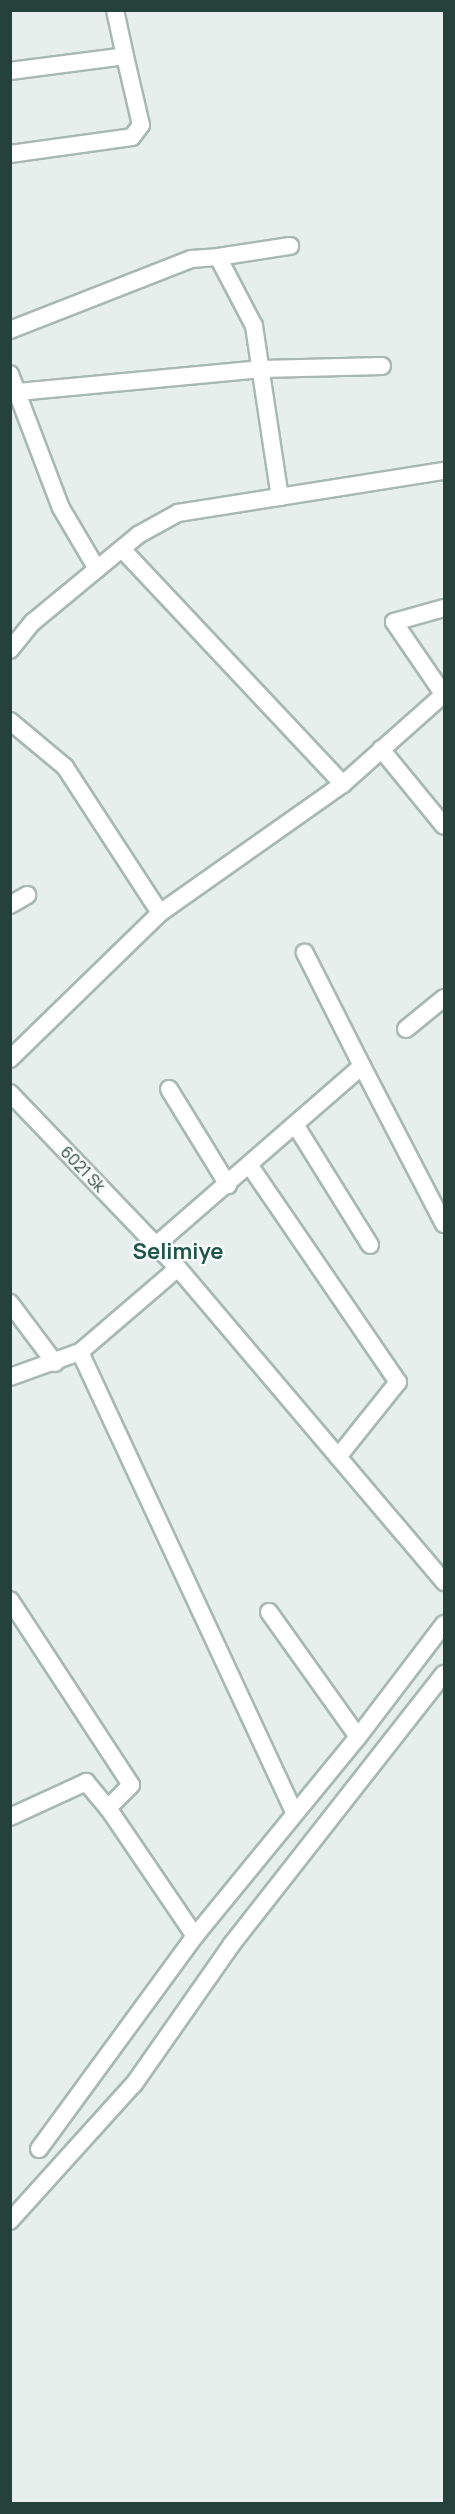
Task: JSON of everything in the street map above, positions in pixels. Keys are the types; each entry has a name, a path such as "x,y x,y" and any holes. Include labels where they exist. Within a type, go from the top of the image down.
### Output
{"street":[{"path":"10,154 132,137 141,124 115,10"},
{"path":"10,71 125,56"},
{"path":"10,330 191,259 290,246"},
{"path":"219,257 254,326 280,497"},
{"path":"18,392 262,369 382,366"},
{"path":"10,374 61,508 97,569"},
{"path":"10,650 33,622 123,550 138,535 178,513 444,471"},
{"path":"123,550 343,784"},
{"path":"10,1059 160,913 343,784 444,694 394,622 444,608"},
{"path":"10,721 65,767 160,913"},
{"path":"381,749 444,826"},
{"path":"10,905 27,896"},
{"path":"305,953 444,1224"},
{"path":"406,1029 444,999"},
{"path":"156,1245 250,1166 362,1066"},
{"path":"169,1089 228,1185"},
{"name":"6021 Sk","path":"10,1092 178,1268 444,1582"},
{"path":"296,1126 370,1245"},
{"path":"250,1166 398,1382 338,1457"},
{"path":"10,1377 55,1363 80,1352 178,1268"},
{"path":"10,1303 55,1363"},
{"path":"80,1352 294,1812"},
{"path":"10,1600 90,1728 131,1785 108,1808"},
{"path":"269,1612 358,1737"},
{"path":"39,2149 195,1936 294,1812 358,1737 444,1624"},
{"path":"10,2221 134,2084 232,1944 444,1674"},
{"path":"10,1817 86,1782 108,1808 195,1936"}],"district":[{"name":"Selimiye","path":"178,1252"}]}
